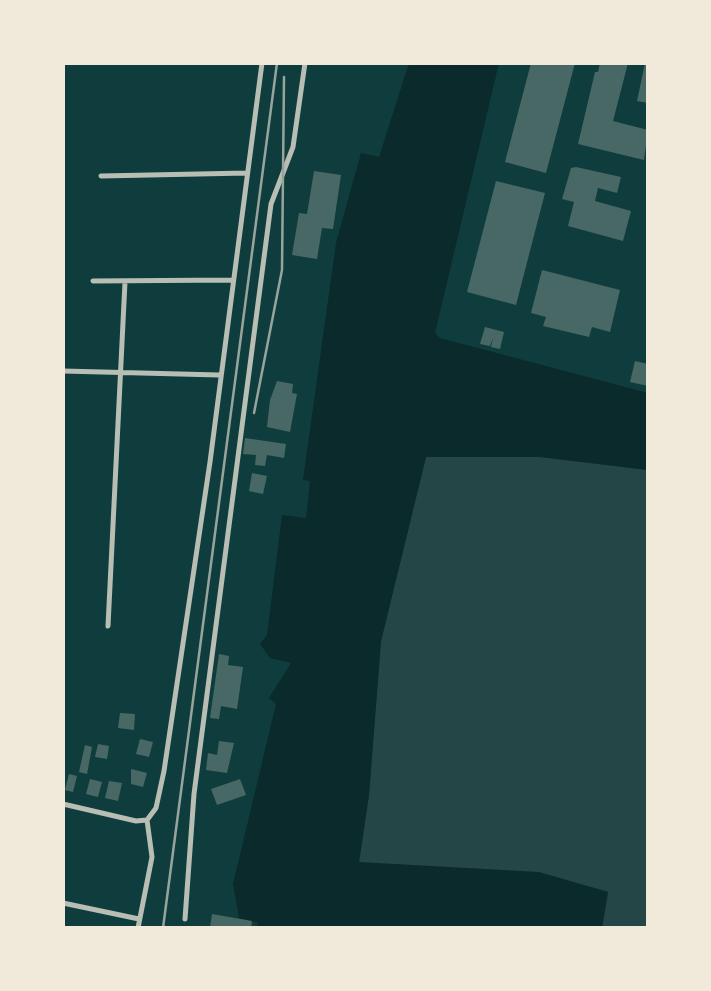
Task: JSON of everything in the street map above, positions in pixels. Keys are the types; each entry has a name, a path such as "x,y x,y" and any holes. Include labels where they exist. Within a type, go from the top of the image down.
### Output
{"street":[{"path":"138,928 152,857 147,820 158,801 164,771 211,463 219,375 262,63"},
{"path":"185,919 194,794 271,204 293,148 304,63"},
{"path":"101,176 247,173"},
{"path":"93,281 232,280"},
{"path":"108,626 125,282"},
{"path":"63,371 219,375"},
{"path":"63,804 136,821 147,820"},
{"path":"63,903 139,919"}],"shaded area":[{"path":"409,63 499,63 435,333 440,338 648,393 648,470 540,457 426,457 381,641 369,795 359,862 539,872 608,892 602,928 257,928 258,923 239,918 233,884 276,704 269,698 291,663 270,658 260,644 267,635 282,515 306,518 310,481 303,480 336,243 361,153 379,157"},
{"path":"426,457 540,457 648,470 648,928 602,928 608,892 539,873 359,863 369,795 381,641"}],"building":[{"path":"531,63 575,63 546,173 505,162"},
{"path":"600,63 628,63 613,121 648,130 644,160 578,144 595,72 598,72"},
{"path":"645,63 648,63 648,103 637,101"},
{"path":"571,168 621,177 617,193 598,188 595,201 631,211 623,241 568,226 574,202 562,199"},
{"path":"314,171 341,175 333,229 322,228 317,259 292,255 299,213 307,214"},
{"path":"496,181 545,193 516,305 467,292"},
{"path":"542,270 620,290 610,332 592,327 589,337 543,326 546,317 531,313"},
{"path":"485,327 504,332 500,349 491,347 493,338 490,346 480,344"},
{"path":"635,361 648,364 648,386 630,382"},
{"path":"277,381 293,384 292,393 297,394 290,432 267,427 270,400"},
{"path":"245,438 286,444 284,458 267,455 265,466 255,465 256,455 243,454"},
{"path":"252,473 267,476 263,494 249,491"},
{"path":"219,654 229,656 228,665 243,667 237,709 221,706 219,719 210,718"},
{"path":"120,713 135,714 134,730 118,728"},
{"path":"140,739 153,742 149,757 136,754"},
{"path":"219,741 234,743 227,773 206,770 208,753 217,755"},
{"path":"98,744 109,746 107,759 95,757"},
{"path":"85,745 92,747 87,774 79,772"},
{"path":"131,769 147,773 143,787 131,784"},
{"path":"69,774 77,776 73,792 65,790"},
{"path":"90,779 102,782 98,797 86,794"},
{"path":"240,779 246,795 217,805 211,789"},
{"path":"109,781 122,783 118,801 105,798"},
{"path":"212,914 252,921 251,928 210,928"}],"railway":[{"path":"163,928 277,63"},
{"path":"254,413 282,270 284,77"}]}
